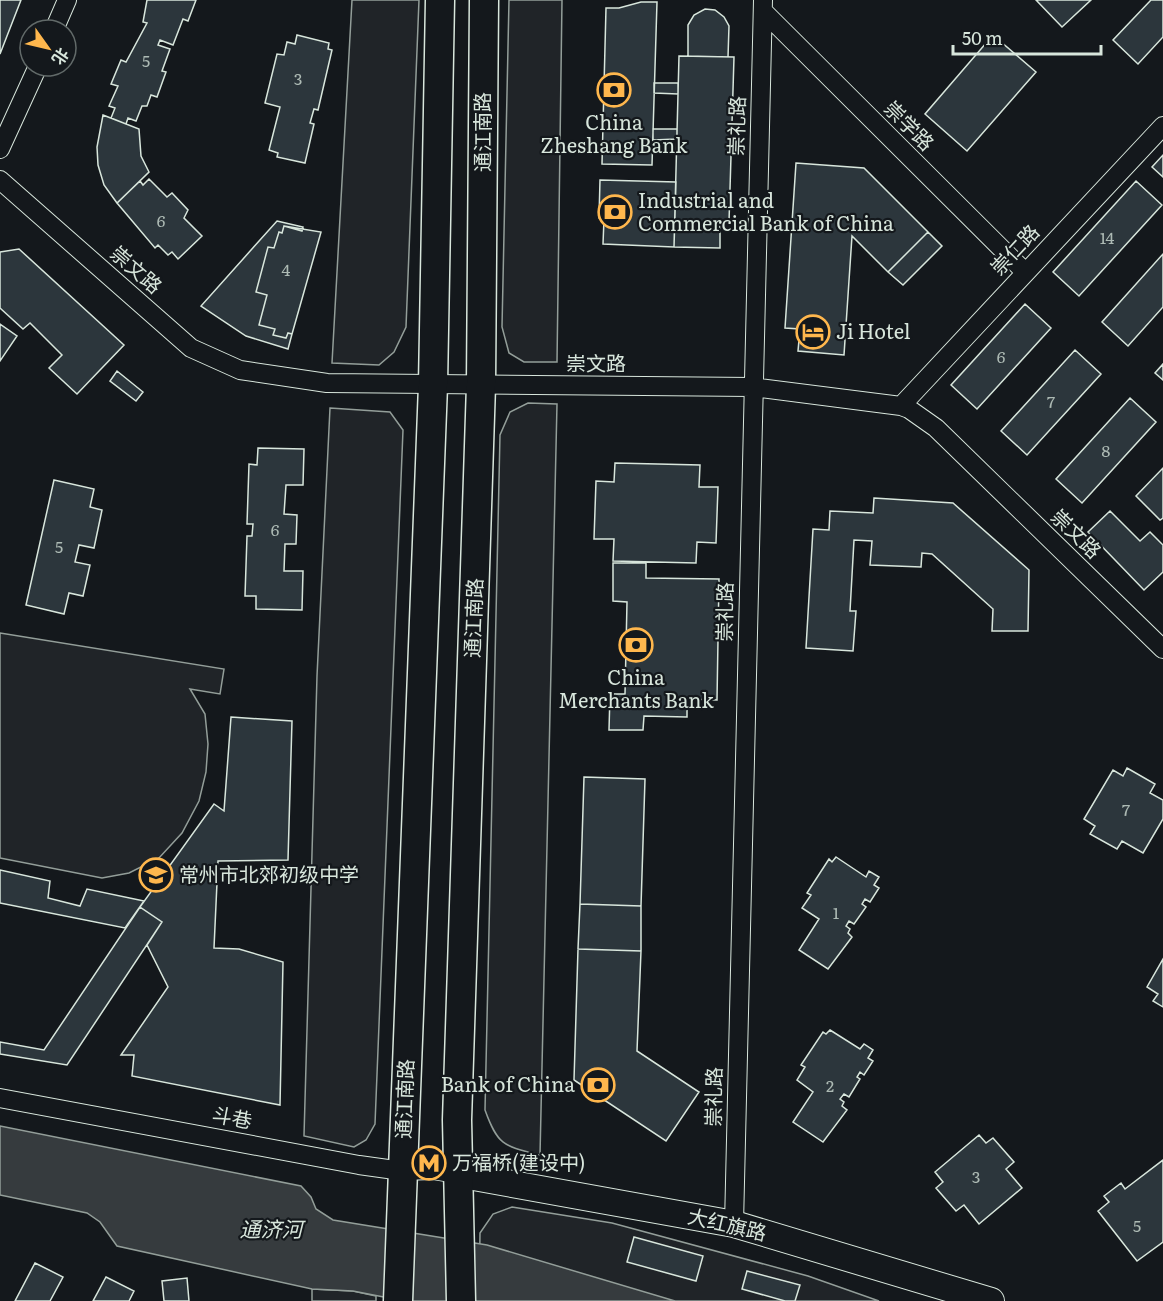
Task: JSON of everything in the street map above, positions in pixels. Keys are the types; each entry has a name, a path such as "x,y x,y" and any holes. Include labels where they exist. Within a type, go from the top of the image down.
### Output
{"main road":[{"name":"通江南路","path":"398,1301 433,386 440,0"},
{"name":"通江南路","path":"461,1301 457,1174 481,385 484,0"}],"street":[{"path":"60,18 68,0"},
{"name":"崇学路","path":"763,6 1024,272"},
{"name":"崇礼路","path":"734,1224 752,387 763,6"},
{"path":"0,149 33,78"},
{"name":"崇仁路","path":"901,406 1163,126"},
{"name":"崇文路","path":"0,180 191,348 240,370 316,382 433,386 752,387 901,406 909,409 936,428 1163,649"},
{"name":"斗巷","path":"0,1098 402,1171 433,1170 457,1174"},
{"name":"大红旗路","path":"457,1174 734,1224 990,1301"}],"shaded area":[{"path":"352,0 419,0 406,327 394,352 379,365 332,363"},
{"path":"509,0 562,0 557,362 524,362 509,353 502,327"},
{"path":"528,403 557,404 540,1155 504,1143 494,1131 485,1110 500,435 510,412"},
{"path":"330,408 390,412 403,430 375,1124 366,1140 354,1147 304,1136 317,676"},
{"path":"0,633 224,669 220,694 190,689 205,714 208,744 206,772 199,801 182,833 159,858 129,873 102,878 0,858"},
{"path":"512,1207 612,1223 808,1276 879,1301 479,1301 480,1233 493,1214"},
{"path":"312,1289 353,1291 376,1296 376,1301 312,1301"}],"water":[{"name":"通济河","path":"0,1126 301,1186 311,1197 316,1209 333,1220 487,1245 675,1301 404,1301 353,1291 312,1289 117,1246 100,1222 87,1213 0,1195"}],"building":[{"path":"0,0 21,0 0,54"},
{"path":"147,0 196,0 188,21 183,19 173,45 160,40 158,45 170,49 162,71 166,72 157,97 151,95 147,106 142,106 136,121 128,118 126,124 111,118 115,108 109,106 118,86 111,84 121,60 126,62 147,23 143,22"},
{"path":"1036,0 1091,0 1062,27"},
{"path":"1151,0 1163,0 1163,37 1138,64 1113,40"},
{"path":"641,2 657,2 652,165 602,164 606,8 619,8"},
{"path":"705,9 715,10 724,17 729,26 728,57 688,56 688,25 694,15"},
{"path":"297,35 329,43 328,49 332,50 318,110 314,109 310,123 314,124 305,163 277,157 278,153 269,150 280,107 265,103 277,54 284,55 287,42 295,44"},
{"path":"993,35 1036,72 967,151 925,114"},
{"path":"679,56 734,57 729,222 720,222 720,248 674,247"},
{"path":"654,83 678,83 678,94 654,93"},
{"path":"103,115 139,129 141,156 149,172 117,203 104,185 98,165 97,147"},
{"path":"653,129 677,129 677,139 653,140"},
{"path":"1163,155 1163,177 1152,167"},
{"path":"796,163 864,168 928,232 888,272 852,236 844,355 798,351 800,329 785,328"},
{"path":"149,179 167,197 172,193 188,210 184,218 202,236 178,259 172,252 168,255 158,245 155,248 117,203 140,181 143,185"},
{"path":"600,180 676,182 674,247 603,244 604,219 599,218"},
{"path":"1136,181 1162,205 1079,296 1053,272"},
{"path":"277,221 303,227 302,231 284,226 282,233 279,232 274,248 268,247 256,292 267,295 259,325 275,329 273,335 286,338 288,333 292,334 288,349 246,336 201,306"},
{"path":"284,226 321,232 292,334 288,333 286,338 273,335 275,329 259,325 267,295 256,292 268,247 274,248 279,232 282,233"},
{"path":"928,232 942,246 903,285 888,272"},
{"path":"19,249 124,345 77,394 49,368 62,355 30,323 23,329 0,308 0,252"},
{"path":"1163,254 1163,307 1128,346 1102,322"},
{"path":"1025,304 1051,328 977,409 951,385"},
{"path":"0,324 17,336 0,361"},
{"path":"1075,350 1101,374 1027,455 1001,431"},
{"path":"1163,364 1163,380 1155,373"},
{"path":"117,371 143,392 136,401 110,381"},
{"path":"1130,398 1156,422 1082,503 1056,479"},
{"path":"258,448 304,449 303,485 286,485 284,514 297,515 296,544 285,544 284,571 303,571 302,610 256,609 256,596 245,596 247,536 252,536 253,524 247,524 249,464 257,465"},
{"path":"615,463 700,465 699,487 718,487 716,543 697,542 696,563 613,561 614,539 594,539 596,481 614,482"},
{"path":"1163,468 1163,518 1160,520 1136,496"},
{"path":"54,480 94,489 90,507 102,510 94,548 79,545 75,562 90,565 83,596 69,593 64,614 26,605"},
{"path":"874,498 953,503 1029,570 1028,631 992,631 993,609 932,554 922,553 921,567 870,565 872,541 854,540 850,611 856,611 853,651 806,648 813,529 829,530 830,511 873,513"},
{"path":"1110,511 1140,541 1150,532 1163,545 1163,572 1144,590 1088,532"},
{"path":"613,563 646,563 646,578 719,579 717,700 687,699 687,717 644,716 643,730 609,730 610,694 625,694 627,602 613,601"},
{"path":"231,717 292,721 288,860 218,861 214,948 239,949 283,962 280,1105 132,1076 134,1055 121,1055 168,987 147,945 162,922 140,907 214,804 224,811"},
{"path":"1127,768 1155,784 1150,793 1163,800 1163,819 1143,853 1122,841 1117,849 1090,834 1095,826 1084,819 1113,770 1123,776"},
{"path":"584,777 645,779 641,906 580,904"},
{"path":"836,857 866,877 869,871 879,877 874,885 879,888 870,902 865,899 862,904 866,907 854,924 849,921 846,926 850,929 848,933 852,937 828,969 799,950 819,919 802,908 811,895 807,893 829,859 832,862"},
{"path":"0,870 50,881 48,898 80,906 87,889 144,901 125,928 0,903"},
{"path":"580,904 641,906 641,951 578,949"},
{"path":"140,907 162,922 67,1065 0,1054 0,1042 44,1050"},
{"path":"578,949 641,951 637,1051 699,1092 666,1141 574,1080"},
{"path":"1163,959 1163,1007 1153,1001 1158,994 1147,987"},
{"path":"830,1030 860,1049 864,1044 873,1050 868,1058 873,1061 864,1075 860,1072 857,1077 860,1079 849,1097 844,1094 840,1099 844,1102 842,1106 847,1110 823,1142 793,1122 813,1092 797,1080 805,1067 801,1065 823,1032 826,1034"},
{"path":"979,1135 986,1143 993,1138 1014,1162 1006,1169 1022,1188 979,1224 964,1205 956,1211 936,1188 943,1182 935,1172"},
{"path":"1163,1160 1163,1242 1137,1261 1098,1211 1109,1202 1104,1196 1121,1183 1125,1189"},
{"path":"634,1237 703,1256 696,1281 627,1262"},
{"path":"35,1263 63,1277 50,1301 15,1301"},
{"path":"747,1271 800,1285 795,1301 785,1301 742,1289"},
{"path":"106,1277 134,1291 129,1301 93,1301"},
{"path":"187,1278 189,1301 164,1301 162,1281"}],"place":[{"name":"China Zheshang Bank","path":"614,90"},
{"name":"Industrial and Commercial Bank of China","path":"615,212"},
{"name":"Ji Hotel","path":"813,332"},
{"name":"China Merchants Bank","path":"636,645"},
{"name":"常州市北郊初级中学","path":"156,875"},
{"name":"Bank of China","path":"598,1085"},
{"name":"万福桥(建设中)","path":"429,1163"}]}
